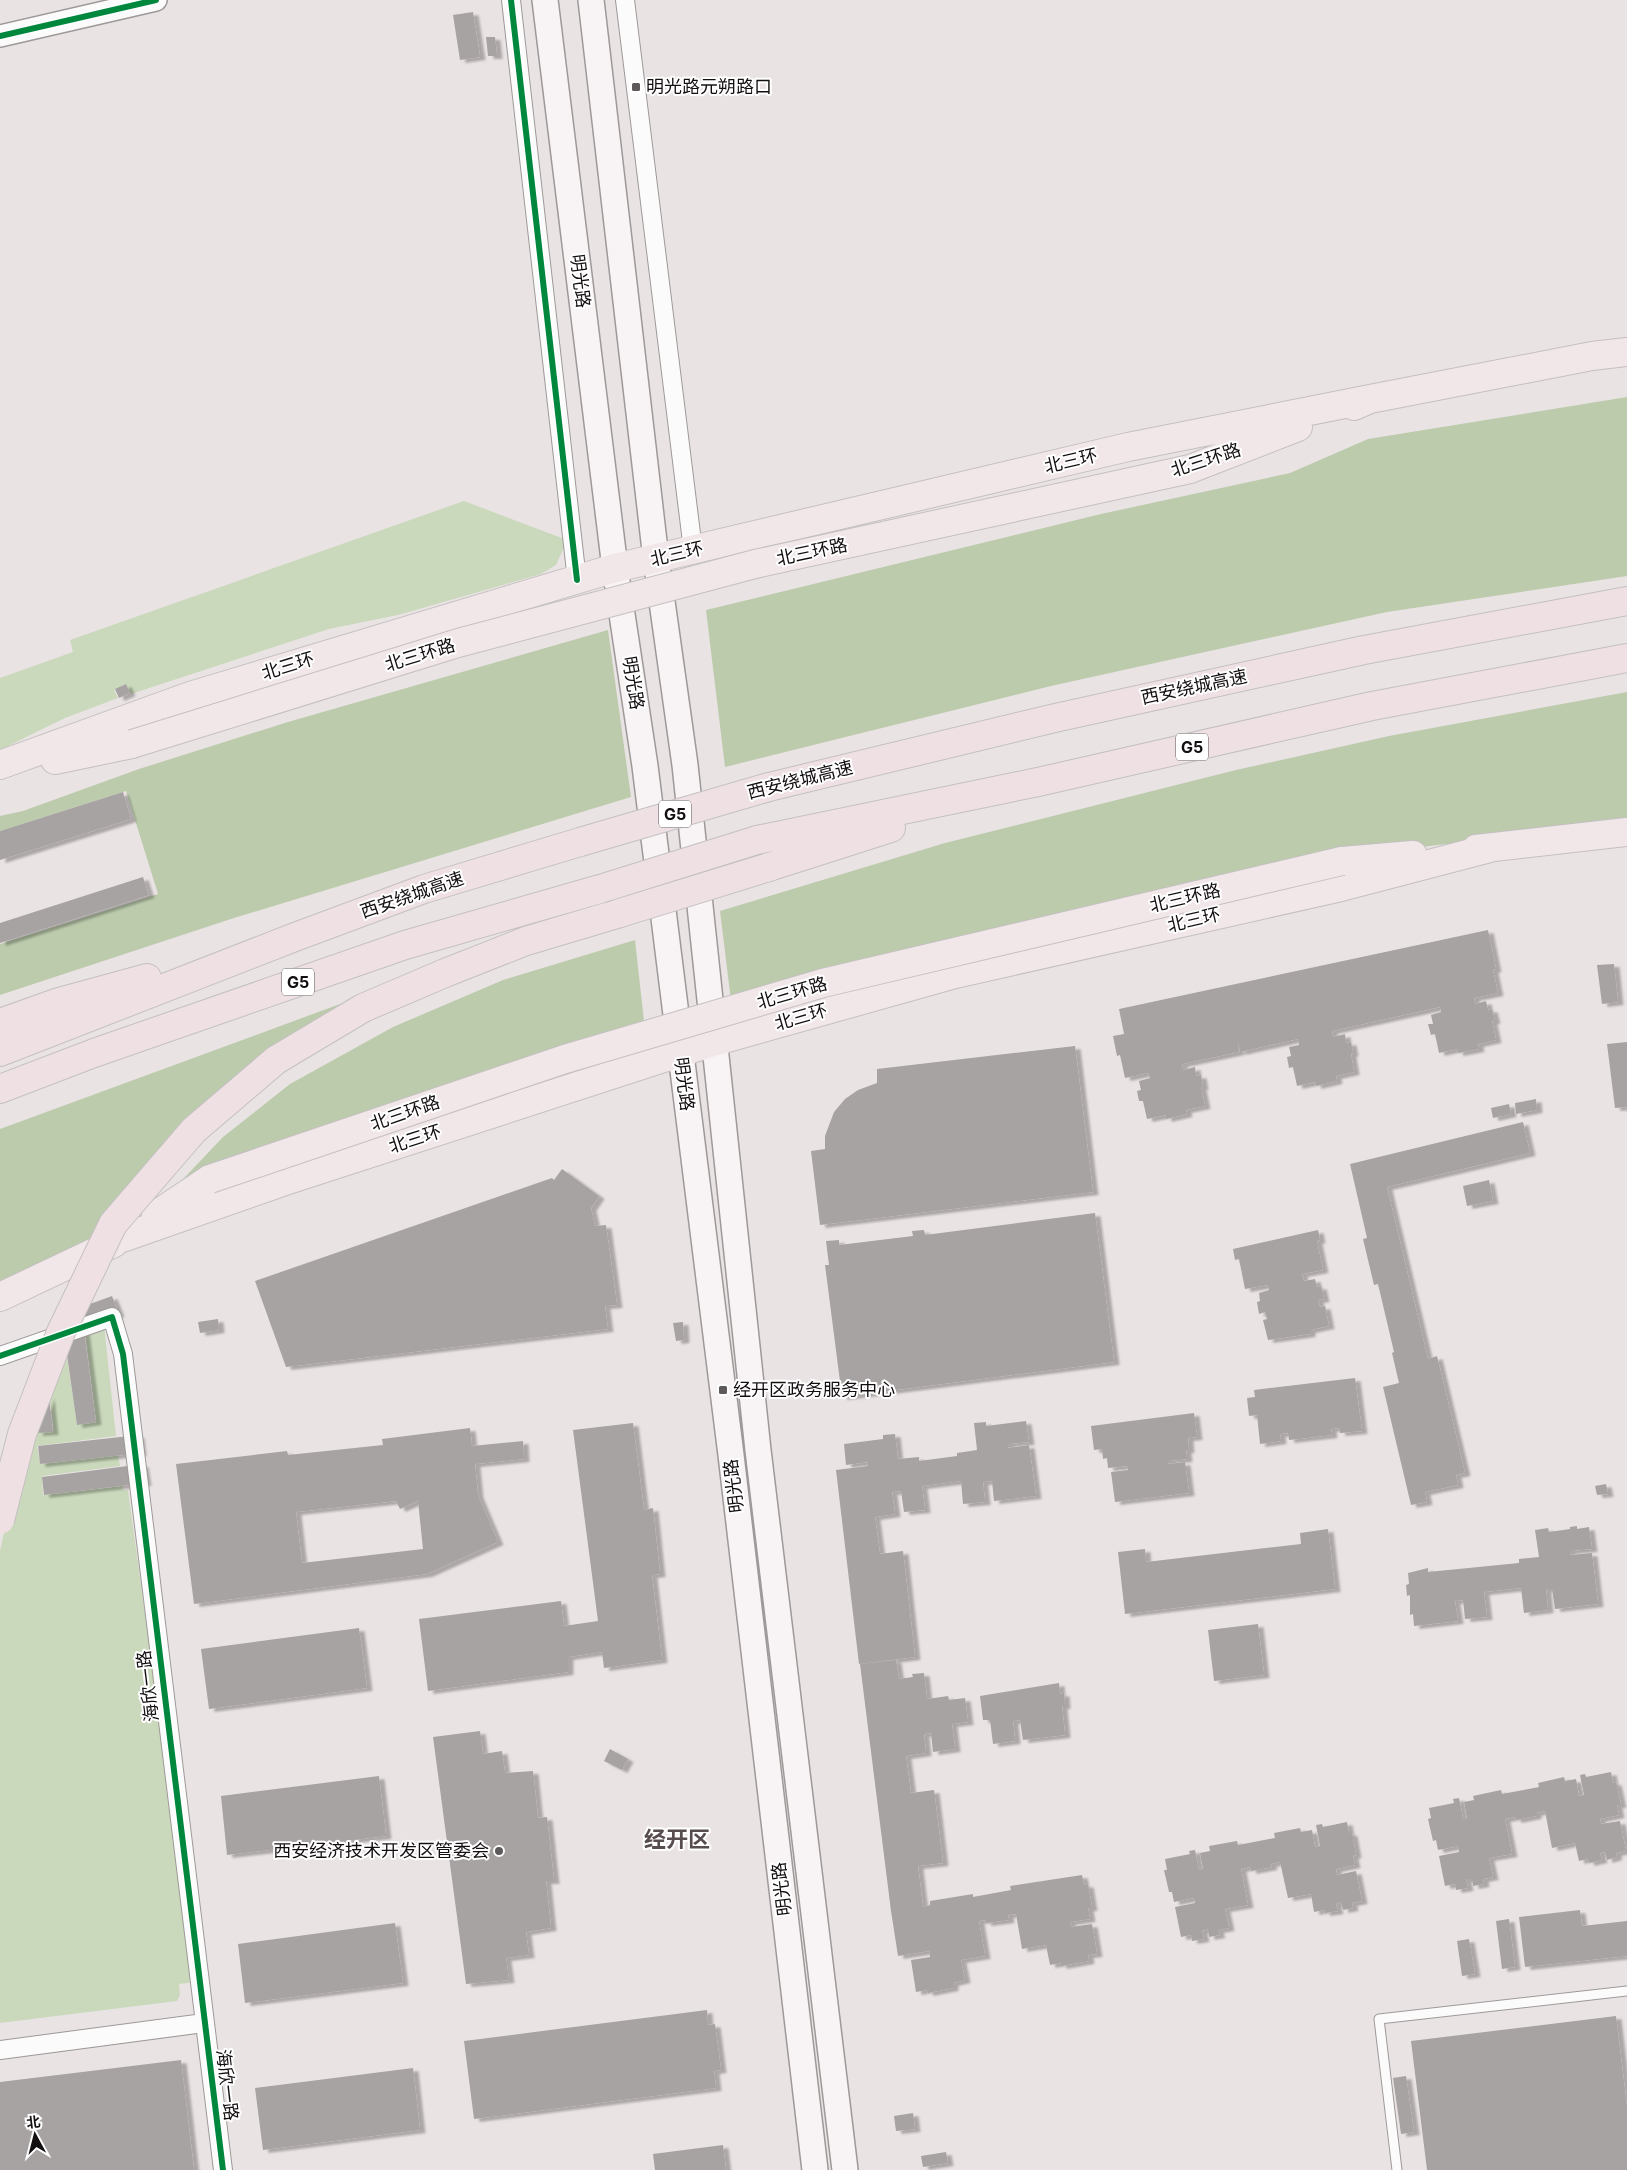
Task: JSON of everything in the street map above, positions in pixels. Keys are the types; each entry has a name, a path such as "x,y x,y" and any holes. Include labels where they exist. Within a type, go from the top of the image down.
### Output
{"highway":[{"name":"北三环路","path":"0,771 132,744 458,643 755,564 1190,468 1370,400 1592,356 1627,352"},
{"name":"北三环","path":"0,765 190,696 615,568 1128,447 1370,400"},
{"name":"西安绕城高速","path":"0,1052 295,936 424,889 769,787 1055,718 1364,650 1627,601"},
{"name":"G5","path":"0,1089 94,1052 405,945 600,889 757,840 1038,782 1372,706 1627,658"},
{"path":"0,1520 22,1434 50,1360 61,1332 113,1224 194,1130 276,1060 364,1008 526,941 1038,782"},
{"name":"北三环路","path":"0,1297 104,1249 210,1179 565,1059 823,983 1342,861 1627,832"},
{"name":"北三环","path":"122,1238 285,1181 713,1042 955,974 1341,887 1494,847"},
{"path":"0,1023 59,1002 295,936"}],"main road":[{"name":"明光路","path":"545,0 615,568 645,766 731,1455 815,2170"},
{"name":"明光路","path":"591,0 656,559 685,764 713,1042 758,1450 845,2170"}],"street":[{"path":"0,36 156,0"},
{"path":"511,0 577,580"},
{"path":"625,0 694,550"},
{"name":"海欣一路","path":"0,1356 112,1317 123,1354 223,2170"},
{"path":"0,2050 204,2023"}],"lane":[{"path":"1397,2170 1379,2020 1627,1990"}],"green space":[{"path":"1627,397 1627,576 1387,612 1051,686 725,767 706,610 1101,514 1290,473 1368,439"},
{"path":"464,501 567,540 556,565 541,574 398,615 329,629 131,694 125,684 114,690 118,698 65,718 0,750 0,678 73,652 70,640"},
{"path":"608,630 631,797 234,918 0,995 0,944 158,894 126,791 0,831 0,816 23,811 139,769 288,722"},
{"path":"1627,692 1627,829 1549,840 1446,844 1372,853 732,1009 720,911 945,843 1236,770 1389,736"},
{"path":"635,940 645,1030 169,1194 223,1137 290,1084 393,1027 503,980"},
{"path":"370,993 205,1111 85,1255 0,1291 0,1129"},
{"path":"104,1325 116,1436 37,1446 40,1464 118,1455 120,1466 42,1476 43,1495 122,1486 123,1490 128,1490 195,1982 179,1984 180,1995 177,2001 0,2023 0,1551 25,1432 54,1431 49,1396 64,1338 77,1424 96,1422 85,1330"}],"building":[{"path":"473,12 480,57 460,60 453,15"},
{"path":"486,37 495,37 497,56 488,56"},
{"path":"126,684 130,693 119,698 115,689"},
{"path":"123,792 131,819 0,860 0,831"},
{"path":"143,877 149,895 0,943 0,923"},
{"path":"1488,930 1496,969 1493,970 1498,993 1474,998 1475,1004 1486,1001 1488,1010 1492,1009 1495,1021 1492,1021 1496,1040 1478,1044 1479,1049 1458,1053 1457,1049 1439,1053 1435,1034 1431,1035 1428,1024 1433,1024 1431,1015 1441,1012 1440,1007 1332,1031 1333,1037 1345,1034 1346,1043 1351,1042 1354,1072 1336,1076 1337,1081 1316,1086 1315,1082 1297,1086 1293,1067 1289,1068 1287,1057 1291,1056 1289,1047 1299,1045 1298,1039 1240,1052 1238,1041 1239,1052 1182,1064 1183,1070 1195,1067 1196,1076 1201,1075 1203,1087 1201,1087 1205,1106 1186,1110 1187,1114 1166,1119 1166,1115 1147,1119 1143,1101 1139,1101 1137,1091 1141,1090 1139,1081 1150,1078 1148,1073 1125,1078 1120,1055 1117,1056 1113,1036 1124,1034 1119,1009"},
{"path":"1614,964 1618,1002 1602,1004 1597,965"},
{"path":"1627,1042 1627,1107 1615,1108 1607,1044"},
{"path":"1075,1046 1093,1192 820,1225 811,1151 825,1149 825,1136 834,1112 845,1099 858,1090 877,1083 877,1069"},
{"path":"1536,1099 1537,1110 1516,1114 1515,1103"},
{"path":"1509,1104 1511,1114 1493,1118 1491,1108"},
{"path":"1523,1122 1530,1153 1387,1187 1428,1359 1437,1356 1465,1473 1456,1475 1458,1485 1425,1492 1427,1502 1411,1505 1383,1387 1399,1383 1392,1353 1394,1352 1378,1284 1374,1285 1363,1239 1367,1238 1350,1164"},
{"path":"562,1169 599,1196 591,1208 595,1226 606,1225 617,1305 605,1306 608,1329 286,1367 255,1281 552,1178 554,1180"},
{"path":"1489,1180 1493,1201 1467,1206 1463,1186"},
{"path":"1095,1213 1114,1362 842,1397 825,1265 829,1265 826,1241 839,1240 839,1245 913,1236 912,1231 924,1230 925,1235"},
{"path":"1318,1230 1320,1240 1317,1241 1323,1270 1302,1274 1304,1281 1315,1279 1317,1287 1321,1286 1324,1299 1318,1300 1320,1307 1325,1306 1329,1326 1310,1330 1310,1334 1268,1340 1263,1320 1267,1319 1265,1312 1259,1314 1257,1302 1260,1301 1259,1293 1269,1290 1268,1285 1245,1289 1239,1259 1235,1260 1233,1249"},
{"path":"112,1296 119,1314 86,1327 79,1308"},
{"path":"218,1319 219,1330 200,1333 198,1322"},
{"path":"683,1322 684,1340 676,1341 673,1323"},
{"path":"84,1330 96,1422 77,1425 64,1334"},
{"path":"1355,1378 1362,1431 1340,1433 1339,1428 1331,1429 1332,1435 1289,1440 1288,1433 1280,1434 1281,1441 1260,1444 1257,1415 1249,1416 1247,1398 1255,1397 1254,1390"},
{"path":"49,1396 53,1432 37,1433"},
{"path":"1194,1413 1197,1437 1188,1438 1189,1450 1186,1450 1187,1459 1168,1461 1168,1464 1185,1462 1189,1493 1115,1502 1111,1472 1128,1470 1127,1466 1108,1468 1107,1458 1103,1459 1102,1449 1094,1450 1091,1426"},
{"path":"1026,1421 1029,1442 1008,1444 1008,1448 1029,1445 1036,1496 994,1501 992,1481 983,1482 985,1502 963,1504 961,1481 922,1486 925,1510 904,1512 901,1491 892,1492 895,1514 875,1517 880,1554 903,1551 915,1657 859,1664 836,1470 868,1466 868,1462 846,1465 844,1444 883,1439 883,1435 895,1434 898,1459 919,1457 919,1461 957,1456 957,1453 977,1450 974,1423 986,1422 986,1426"},
{"path":"633,1423 644,1510 653,1508 660,1574 652,1575 662,1660 604,1668 602,1652 568,1657 568,1672 428,1691 419,1619 561,1601 564,1626 598,1621 573,1430"},
{"path":"470,1428 472,1446 523,1441 524,1459 475,1464 478,1495 498,1542 427,1574 194,1604 176,1464 287,1451 288,1455 383,1445 382,1439","holes":["396,1501 400,1509 418,1501 423,1549 302,1563 296,1512"]},
{"path":"139,1435 141,1453 40,1464 38,1446"},
{"path":"143,1464 146,1483 44,1495 42,1477"},
{"path":"1606,1484 1608,1494 1597,1495 1595,1486"},
{"path":"1577,1526 1577,1529 1589,1527 1592,1549 1570,1551 1570,1555 1592,1553 1598,1604 1555,1609 1552,1589 1546,1589 1548,1610 1524,1613 1521,1588 1484,1592 1487,1617 1465,1619 1463,1600 1455,1601 1458,1621 1414,1626 1413,1614 1410,1615 1410,1595 1407,1596 1408,1573 1428,1568 1428,1572 1519,1563 1519,1559 1539,1557 1535,1530 1548,1528 1549,1532"},
{"path":"1328,1529 1335,1589 1125,1614 1118,1552 1145,1549 1146,1562 1301,1544 1300,1533"},
{"path":"1258,1624 1264,1675 1214,1681 1208,1630"},
{"path":"359,1628 367,1688 209,1709 201,1649"},
{"path":"896,1660 899,1679 913,1677 912,1674 924,1673 927,1699 948,1696 949,1700 965,1698 968,1722 952,1724 955,1749 933,1752 931,1733 924,1734 926,1753 906,1756 911,1793 934,1790 943,1863 918,1866 923,1907 930,1905 930,1901 973,1894 973,1897 1011,1890 1010,1886 1082,1875 1084,1885 1088,1884 1092,1908 1088,1908 1090,1919 1070,1922 1071,1927 1092,1924 1097,1954 1088,1955 1089,1961 1061,1966 1061,1963 1050,1965 1046,1945 1022,1949 1016,1914 1008,1915 1009,1920 986,1923 985,1920 979,1921 985,1956 961,1960 965,1980 953,1983 953,1988 928,1993 927,1990 916,1992 911,1960 930,1957 929,1951 898,1956 860,1664"},
{"path":"1059,1683 1060,1694 1064,1693 1065,1706 1062,1706 1065,1735 1023,1740 1020,1720 1013,1721 1015,1741 993,1744 990,1720 983,1720 980,1696"},
{"name":"西安经济技术开发区管委会","path":"480,1731 483,1754 502,1751 505,1773 533,1771 538,1818 547,1817 554,1881 546,1881 551,1928 526,1932 529,1955 506,1958 509,1980 466,1984 433,1737"},
{"path":"610,1749 628,1759 622,1770 604,1761"},
{"path":"1611,1772 1613,1783 1616,1782 1621,1805 1617,1805 1619,1815 1600,1819 1601,1824 1620,1821 1626,1851 1616,1853 1617,1857 1607,1860 1605,1852 1600,1853 1602,1860 1589,1863 1588,1859 1579,1861 1575,1843 1552,1848 1545,1811 1536,1813 1536,1816 1516,1820 1515,1817 1505,1819 1512,1854 1489,1858 1493,1877 1483,1879 1484,1884 1473,1886 1472,1879 1466,1879 1468,1888 1456,1890 1455,1884 1445,1886 1439,1856 1459,1852 1458,1846 1438,1850 1436,1840 1433,1841 1428,1819 1431,1818 1429,1808 1454,1803 1453,1799 1459,1798 1463,1819 1467,1818 1464,1802 1474,1800 1473,1796 1501,1790 1502,1794 1539,1787 1538,1783 1564,1777 1565,1781 1576,1779 1579,1796 1584,1795 1580,1775 1585,1774 1586,1777"},
{"path":"379,1776 386,1836 227,1855 221,1796"},
{"path":"1347,1822 1349,1833 1352,1833 1356,1855 1353,1856 1355,1865 1336,1869 1337,1875 1356,1871 1362,1901 1352,1903 1353,1908 1343,1910 1341,1902 1336,1904 1338,1911 1325,1913 1324,1910 1314,1912 1311,1894 1288,1898 1280,1862 1271,1864 1272,1867 1251,1871 1250,1867 1241,1869 1248,1905 1225,1909 1229,1928 1218,1930 1220,1935 1209,1937 1208,1929 1202,1931 1204,1939 1192,1941 1191,1935 1181,1937 1175,1907 1195,1903 1194,1898 1174,1902 1172,1892 1169,1892 1164,1870 1167,1870 1165,1859 1190,1854 1189,1851 1195,1850 1199,1870 1203,1869 1200,1853 1210,1851 1209,1846 1237,1841 1238,1845 1275,1838 1274,1833 1300,1828 1301,1832 1312,1830 1315,1847 1320,1846 1316,1825 1322,1824 1323,1827"},
{"path":"1580,1910 1582,1926 1627,1921 1627,1956 1525,1967 1519,1917"},
{"path":"1509,1919 1515,1967 1502,1969 1496,1921"},
{"path":"395,1923 403,1983 245,2003 238,1944"},
{"path":"1469,1939 1475,1974 1462,1976 1457,1941"},
{"path":"707,2010 708,2025 715,2024 721,2070 714,2071 716,2088 474,2119 464,2041"},
{"path":"1616,2016 1627,2107 1627,2170 1427,2170 1411,2041"},
{"path":"181,2060 194,2170 0,2170 0,2082"},
{"path":"413,2068 420,2130 263,2150 255,2088"},
{"path":"1406,2076 1414,2132 1401,2134 1393,2078"},
{"path":"913,2113 915,2129 896,2131 894,2116"},
{"path":"723,2145 726,2170 655,2170 653,2154"},
{"path":"946,2152 948,2163 923,2167 921,2156"}],"cycle path":[{"path":"0,36 156,0"},
{"path":"511,0 577,580"},
{"path":"0,1356 112,1317 123,1354 223,2170"}],"place":[{"name":"明光路元朔路口","path":"636,87"},
{"name":"经开区政务服务中心","path":"723,1390"},
{"name":"西安经济技术开发区管委会","path":"499,1851"}],"district":[{"name":"经开区","path":"677,1839"}]}
